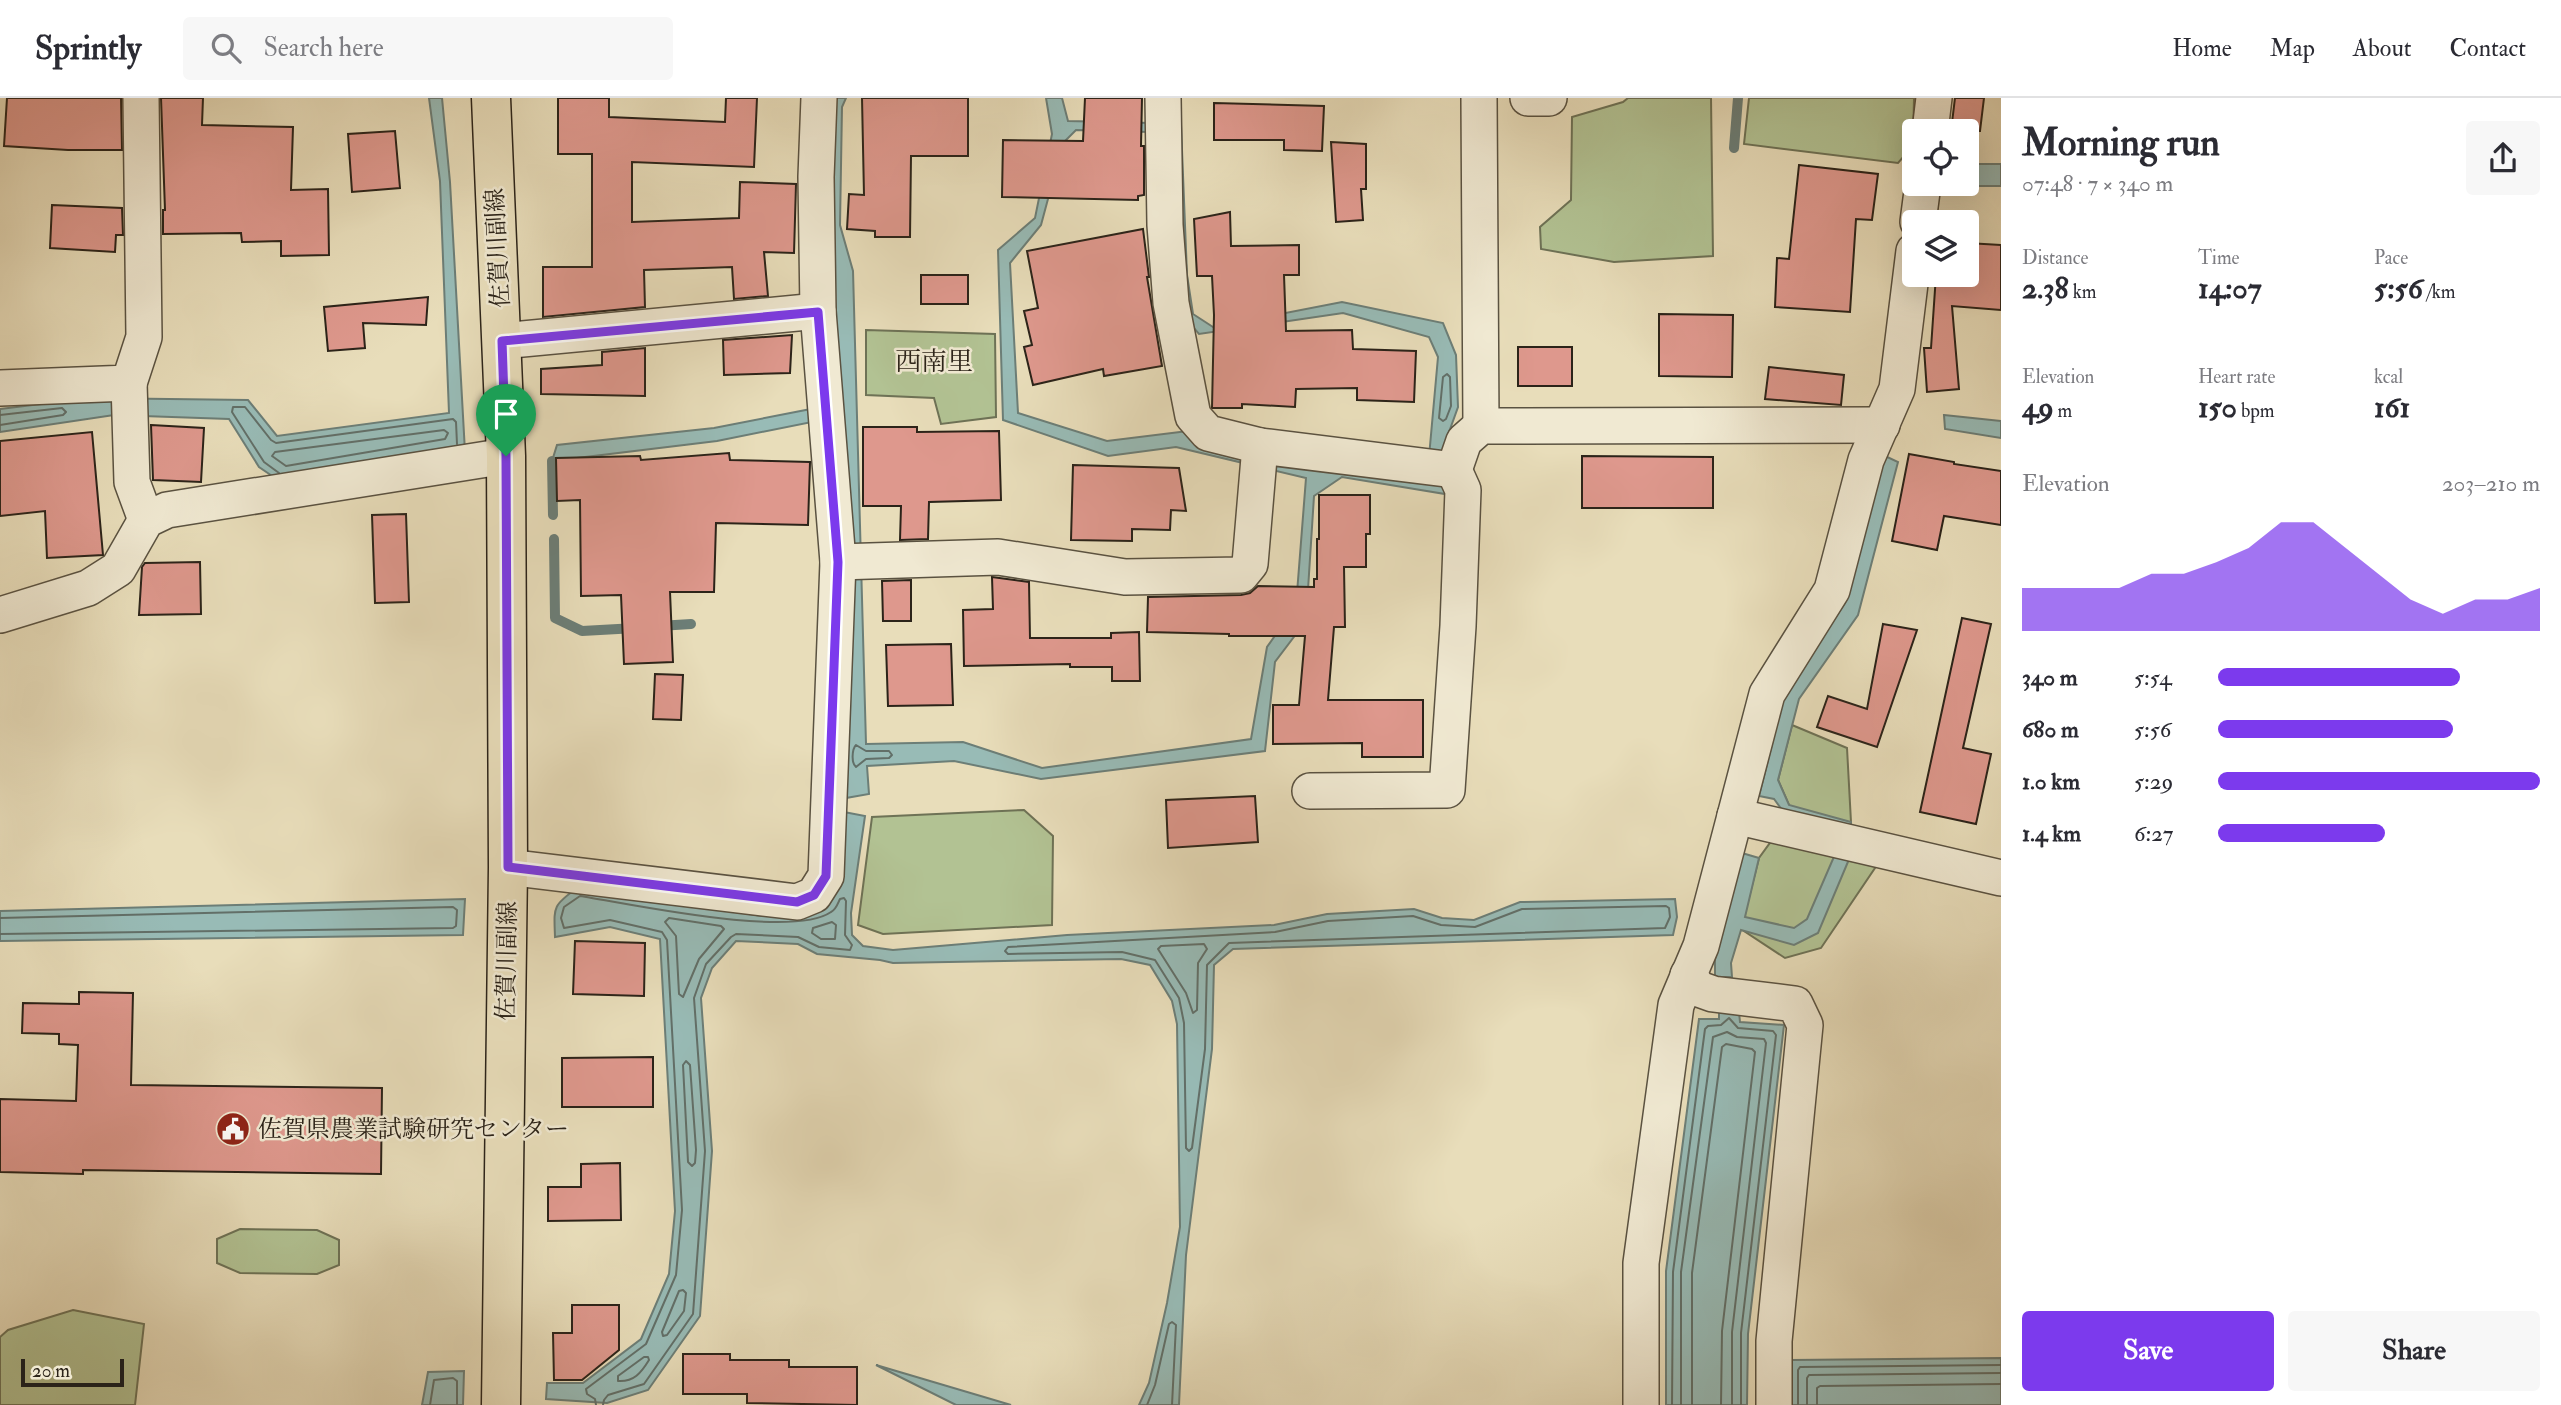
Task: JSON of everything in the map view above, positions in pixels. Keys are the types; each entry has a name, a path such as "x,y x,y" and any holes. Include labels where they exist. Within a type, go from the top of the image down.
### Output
{"main road":[{"name":"佐賀川副線","path":"491,98 506,456 508,867 501,1405"}],"street":[{"path":"141,98 144,337 129,383 129,440 132,482 146,520"},
{"path":"508,867 797,902 814,895 826,876 854,562 818,312 816,177 820,98"},
{"path":"1163,98 1165,225 1171,303 1193,416 1208,433 1258,457 1454,470"},
{"path":"1479,98 1481,426"},
{"path":"1528,98 1549,98"},
{"path":"1931,119 1934,98"},
{"path":"1715,989 1702,946 1767,694 1832,590 1866,460 1896,389 1909,287"},
{"path":"502,341 818,312"},
{"path":"0,388 129,383"},
{"path":"1310,791 1447,790 1458,626 1463,490 1454,470 1464,441 1481,426 1882,425"},
{"path":"0,615 88,588 118,569 146,520 167,510 506,456"},
{"path":"854,562 998,557 1125,578 1241,575 1250,564 1258,457"},
{"path":"1735,816 2001,878"},
{"path":"1641,1405 1641,1264 1676,1005 1715,989 1795,1004 1805,1025 1774,1341 1774,1405"}],"green space":[{"path":"1628,98 1711,98 1713,256 1614,262 1541,249 1540,227 1571,200 1572,117 1623,102"},
{"path":"1749,98 1914,98 1914,119 1902,119 1902,158 1898,163 1744,144"},
{"path":"866,330 995,334 996,417 941,424 934,398 866,395"},
{"path":"1792,725 1847,748 1850,857 1877,865 1821,948 1785,958 1741,929 1759,858 1788,818 1789,805 1778,780"},
{"path":"1024,810 1053,836 1052,925 883,934 858,925 872,817"},
{"path":"240,1229 317,1230 339,1240 339,1265 317,1274 240,1273 217,1263 217,1239"},
{"path":"73,1310 144,1324 135,1405 0,1405 0,1337 8,1330"}],"water":[{"path":"429,98 442,98 450,182 465,452 281,482 259,467 229,419 114,415 0,432 0,409 90,398 248,400 277,436 449,413 440,181"},
{"path":"833,98 846,98 842,107 840,225 853,271 866,744 963,742 1042,768 1251,739 1267,647 1296,606 1306,478 1176,447 1108,456 1003,420 998,250 1035,218 1052,134 1046,98 1062,98 1068,121 1151,123 1150,132 1076,130 1063,143 1041,225 1010,263 1018,413 1107,441 1188,431 1446,482 1445,494 1342,477 1314,496 1306,621 1275,662 1265,751 1041,779 954,761 867,766 869,794 846,798 831,228"},
{"path":"1181,125 1187,275 1193,314 1213,327 1342,302 1443,323 1456,355 1458,407 1440,457 1429,457 1438,357 1429,337 1343,313 1199,334 1186,319 1179,282"},
{"path":"1979,164 2001,164 2001,186 1979,186"},
{"path":"816,408 817,421 717,441 552,461 557,445 714,428"},
{"path":"1944,415 2001,421 2001,438 1945,429"},
{"path":"1883,455 1898,462 1858,615 1799,699 1778,780 1789,805 1851,822 1850,834 1788,818 1774,799 1759,796 1785,692 1845,603"},
{"path":"844,812 865,816 851,913 852,935 863,946 893,950 1067,935 1274,925 1327,914 1414,909 1442,918 1474,920 1520,902 1675,899 1677,917 1673,935 1233,949 1214,965 1212,1049 1186,1255 1179,1405 1139,1405 1149,1383 1180,1227 1177,1024 1172,1001 1150,965 1121,959 893,963 817,954 798,944 736,941 712,968 701,998 712,1151 700,1316 648,1390 607,1403 546,1399 547,1383 583,1383 641,1339 669,1274 675,1211 660,939 610,927 555,937 556,908 577,888 762,916 801,916 828,906 842,879"},
{"path":"1836,852 1850,857 1818,933 1794,945 1741,930 1731,963 1732,977 1715,977 1715,959 1742,853 1759,858 1745,917 1794,928 1807,919"},
{"path":"465,899 463,935 0,941 0,911"},
{"path":"1719,1010 1739,1012 1740,1022 1784,1025 1748,1334 1747,1405 1666,1405 1666,1271 1699,1019 1719,1019"},
{"path":"2001,1358 2001,1405 1791,1405 1791,1360"},
{"path":"876,1365 1011,1405 956,1405"},
{"path":"464,1371 463,1405 422,1405 428,1372"}],"building":[{"path":"7,98 121,98 122,150 4,146"},
{"path":"161,98 203,98 202,125 293,127 291,190 328,189 329,255 281,256 281,241 242,242 241,233 163,234 165,210"},
{"path":"558,98 609,98 609,117 725,122 726,98 757,98 754,167 632,162 632,222 739,218 740,182 796,184 794,253 764,252 768,296 734,299 732,267 644,270 645,307 543,317 543,267 592,267 592,154 558,154"},
{"path":"862,98 968,98 968,156 911,156 910,237 875,237 875,231 847,229 849,194 864,195"},
{"path":"1085,98 1142,98 1144,195 1138,196 1138,200 1002,197 1003,140 1083,141"},
{"path":"1955,98 1984,98 1980,131 1979,119 1952,119"},
{"path":"1214,103 1324,106 1322,151 1284,150 1284,140 1214,140"},
{"path":"395,131 400,188 352,192 348,134"},
{"path":"1331,142 1366,144 1366,189 1361,189 1363,220 1336,222"},
{"path":"1799,165 1878,174 1872,220 1856,219 1850,312 1775,307 1777,258 1789,259"},
{"path":"52,205 122,208 123,235 116,235 115,252 50,248"},
{"path":"1230,212 1231,246 1299,245 1299,275 1284,275 1286,331 1352,330 1353,349 1416,351 1414,402 1357,400 1357,388 1296,389 1295,407 1242,404 1242,408 1212,408 1212,276 1197,276 1194,219"},
{"path":"1143,229 1147,277 1162,366 1104,376 1103,369 1033,385 1024,347 1032,345 1024,311 1038,308 1027,251"},
{"path":"1979,244 2001,245 2001,310 1952,306 1959,389 1927,392 1924,348 1931,348 1935,287 1979,287"},
{"path":"921,275 968,275 968,304 921,304"},
{"path":"428,297 426,325 363,323 365,348 328,351 324,307"},
{"path":"1659,314 1733,315 1732,377 1659,376"},
{"path":"792,335 790,373 724,375 723,340"},
{"path":"1518,347 1572,347 1572,386 1518,386"},
{"path":"645,348 645,396 541,394 541,369 602,365 602,352"},
{"path":"1769,367 1844,375 1841,405 1765,399"},
{"path":"151,425 204,428 201,482 153,480"},
{"path":"863,427 917,427 917,432 999,431 1001,500 929,502 928,539 900,540 901,506 863,506"},
{"path":"92,432 103,555 47,558 45,511 0,516 0,441"},
{"path":"729,453 730,460 810,462 808,525 716,523 714,592 670,592 673,662 624,664 621,595 581,596 580,500 557,501 556,458 640,456 641,460"},
{"path":"1909,454 2001,471 2001,525 1944,516 1937,550 1892,541"},
{"path":"1582,456 1713,457 1713,508 1582,508"},
{"path":"1073,465 1179,468 1186,511 1171,510 1170,530 1132,529 1132,541 1071,540"},
{"path":"1319,495 1370,495 1370,534 1366,534 1366,567 1344,567 1345,627 1334,627 1328,700 1423,700 1423,757 1362,757 1362,743 1273,744 1273,705 1299,705 1305,636 1147,632 1148,597 1241,595 1250,593 1258,586 1314,587 1314,579 1317,579"},
{"path":"406,514 409,602 375,603 372,515"},
{"path":"200,562 201,614 139,615 142,567 145,563"},
{"path":"992,577 1029,582 1030,638 1111,638 1111,633 1139,632 1140,681 1112,681 1112,667 1070,667 1070,664 964,666 963,610 993,609"},
{"path":"911,580 911,621 883,621 882,581"},
{"path":"1962,618 1991,624 1963,748 1991,754 1976,824 1920,812"},
{"path":"1883,624 1917,630 1877,747 1817,727 1828,696 1867,709"},
{"path":"951,644 953,705 888,706 886,645"},
{"path":"655,674 683,675 681,720 653,719"},
{"path":"1255,796 1258,842 1168,848 1166,800"},
{"path":"575,941 645,943 644,996 573,994"},
{"path":"79,992 133,993 131,1085 382,1088 381,1174 83,1170 83,1174 0,1172 0,1099 76,1101 78,1045 59,1044 59,1034 22,1033 23,1003 79,1004"},
{"path":"653,1057 653,1107 562,1107 562,1058"},
{"path":"620,1163 621,1220 548,1221 548,1187 581,1187 581,1164"},
{"path":"572,1305 619,1305 619,1350 582,1380 554,1380 553,1333 572,1333"},
{"path":"683,1354 730,1354 730,1360 789,1360 789,1367 857,1367 857,1405 747,1403 747,1394 683,1394"}],"waterway":[{"path":"1734,148 1738,98"},
{"path":"552,461 553,515"},
{"path":"554,539 555,618 582,631 636,628"},
{"path":"659,626 691,624"}],"place":[{"name":"佐賀県農業試験研究センター","path":"233,1129"}],"district":[{"name":"西南里","path":"934,362"}],"route":[{"path":"818,312 838,562 826,876 814,895 797,902 508,867 506,456 502,341 818,312"}]}
